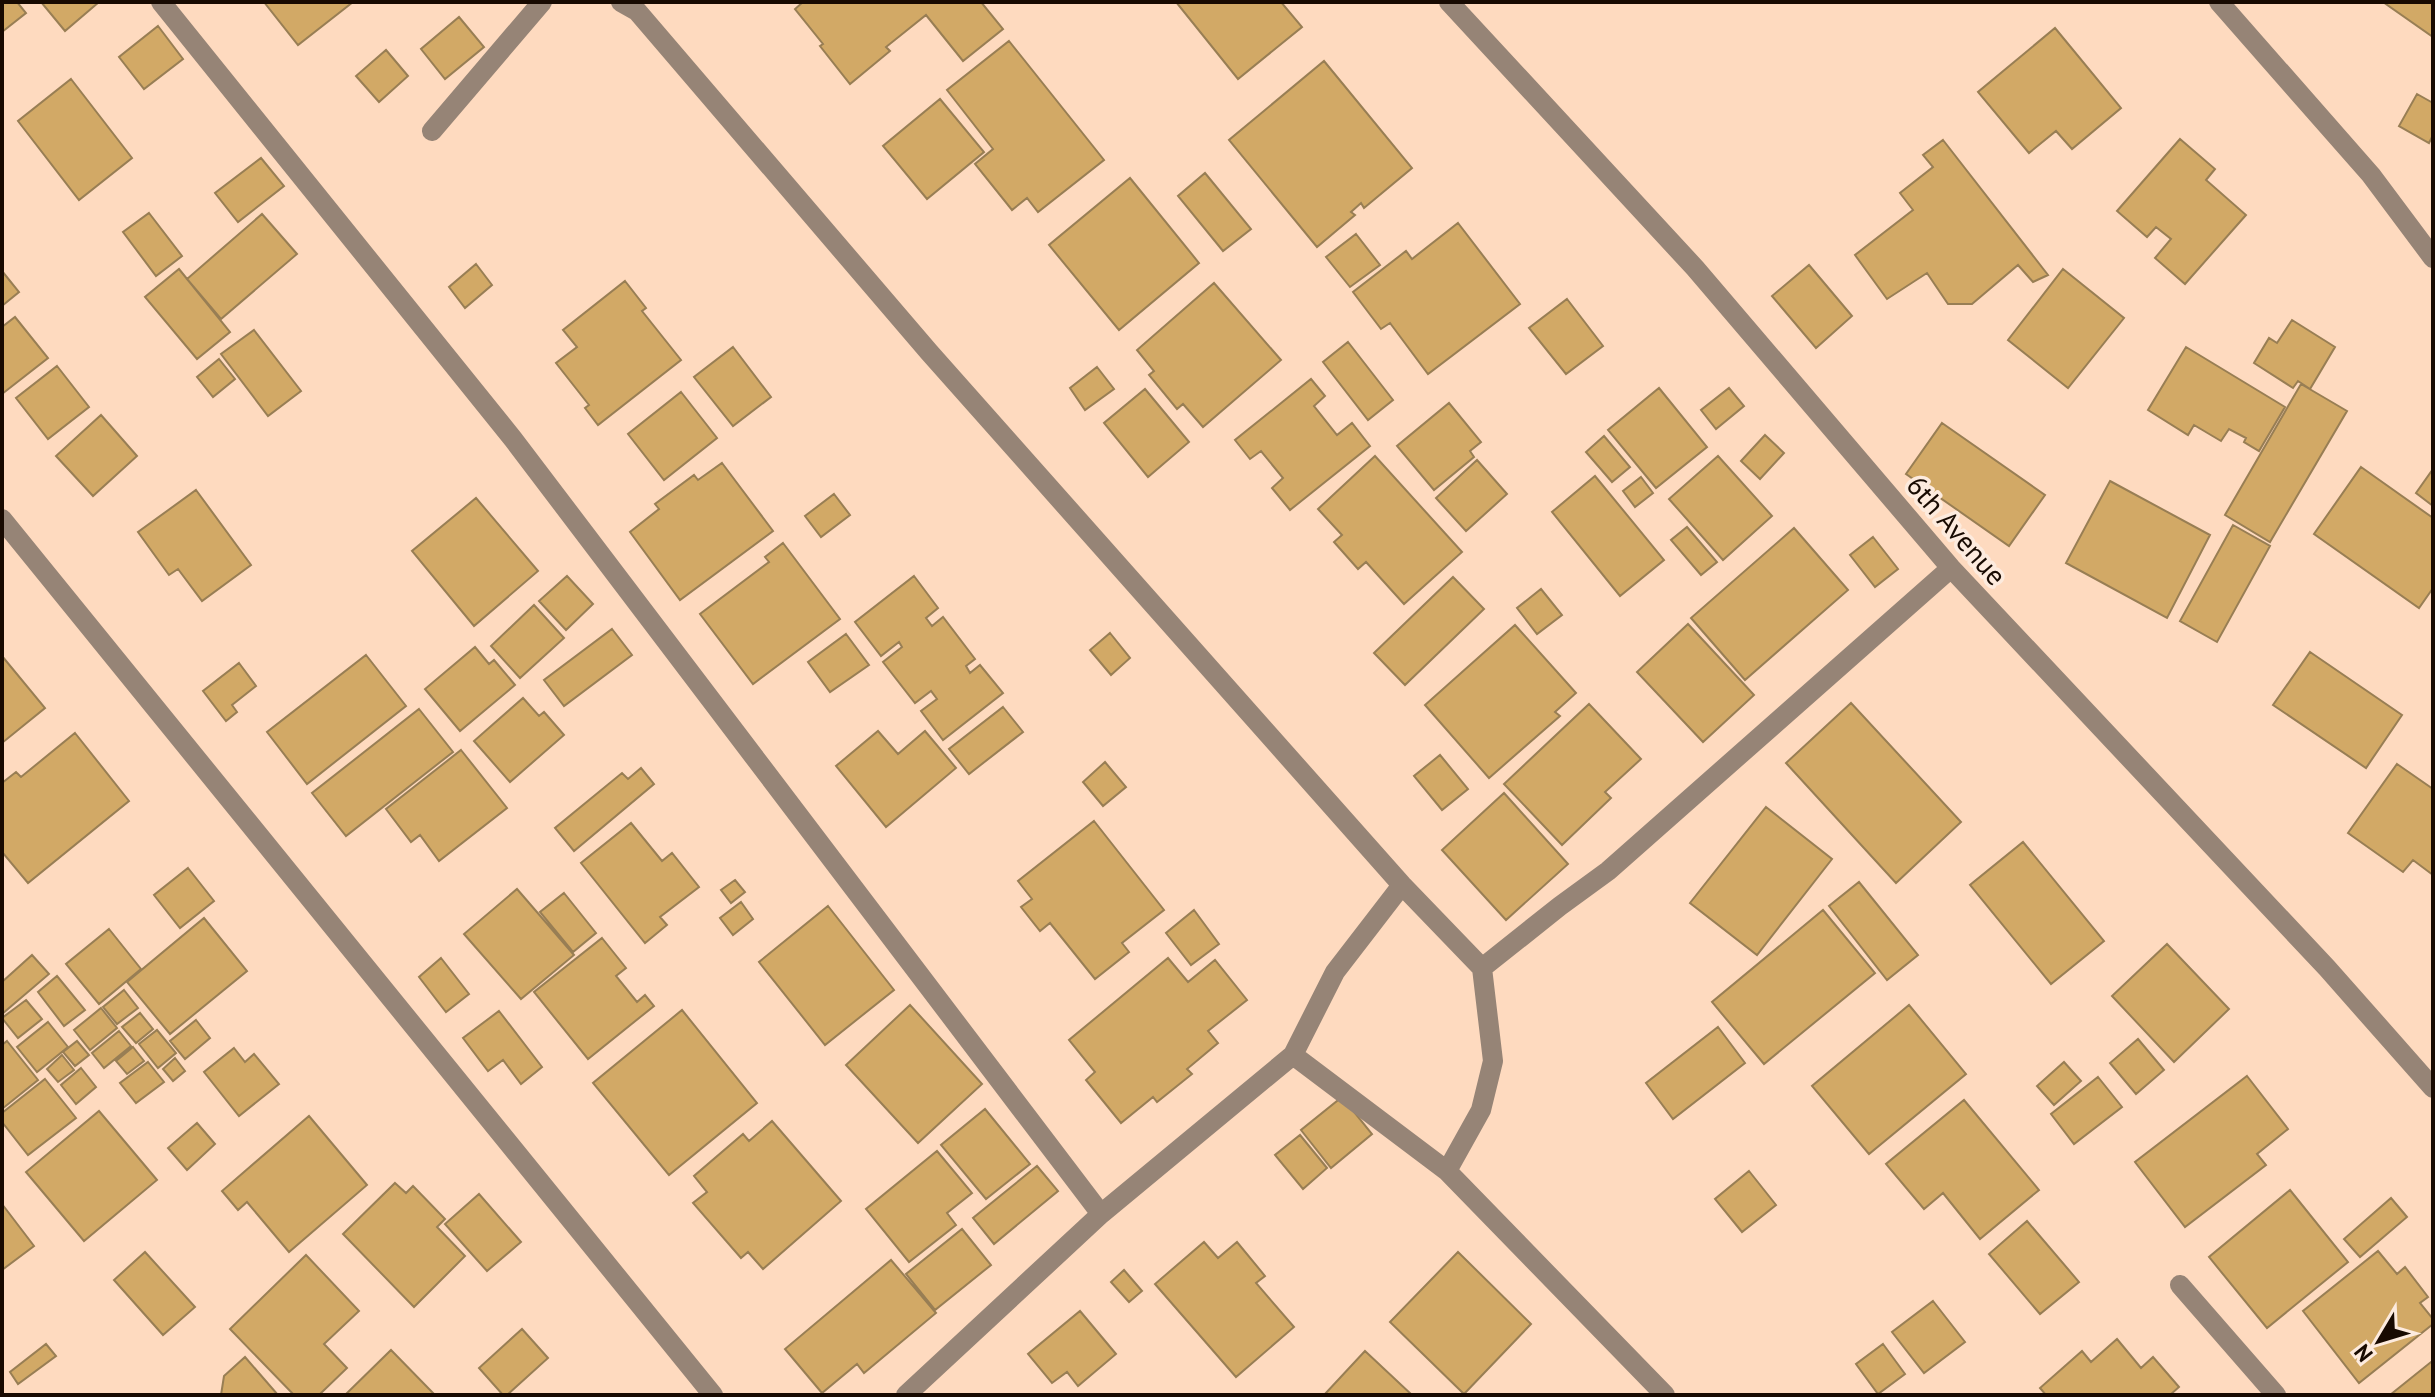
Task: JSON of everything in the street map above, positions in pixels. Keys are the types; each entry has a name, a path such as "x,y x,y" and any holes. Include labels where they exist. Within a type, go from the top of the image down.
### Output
{"street":[{"path":"161,2 513,439 1101,1214"},
{"path":"432,131 542,2"},
{"path":"2219,2 2371,175 2433,258"},
{"path":"635,5 929,352 1402,885 1482,968 1493,1061 1481,1110 1447,1171"},
{"name":"6th Avenue","path":"1460,6 1695,268 1951,568 2327,968 2433,1088"},
{"path":"2,519 713,1395"},
{"path":"1482,968 1608,871 1951,568"},
{"path":"906,1395 1101,1214 1293,1055 1335,972 1402,885"},
{"path":"1293,1055 1447,1171 1665,1395"},
{"path":"2180,1285 2276,1395"}],"building":[{"path":"2,2 17,2 26,13 2,32"},
{"path":"41,2 99,2 65,31"},
{"path":"264,2 353,2 298,45"},
{"path":"803,2 981,2 1003,29 963,61 926,15 886,47 890,51 850,84 795,9"},
{"path":"1176,2 1281,2 1302,27 1238,79"},
{"path":"2383,2 2433,2 2433,37"},
{"path":"459,17 484,47 445,79 421,49"},
{"path":"158,26 183,59 144,89 119,57"},
{"path":"2055,28 2121,108 2072,149 2056,131 2029,153 1978,92"},
{"path":"1009,41 1104,160 1038,212 1027,198 1012,210 975,164 993,149 947,90"},
{"path":"386,50 408,76 379,102 356,76"},
{"path":"1324,61 1412,168 1364,208 1361,203 1351,212 1355,215 1317,247 1229,140"},
{"path":"71,79 132,158 79,200 18,121"},
{"path":"2417,94 2433,103 2433,135 2429,143 2399,126"},
{"path":"940,99 984,152 927,199 883,146"},
{"path":"2180,139 2215,169 2206,180 2246,215 2185,284 2155,258 2171,239 2156,227 2147,237 2117,211"},
{"path":"1943,140 2048,275 2033,282 2018,265 1972,304 1948,304 1927,273 1887,299 1855,255 1913,210 1900,193 1933,167 1923,155"},
{"path":"261,158 284,186 238,222 215,193"},
{"path":"1205,173 1251,229 1223,251 1178,196"},
{"path":"1130,178 1199,263 1119,330 1049,245"},
{"path":"149,213 182,256 156,276 123,232"},
{"path":"262,214 297,254 221,319 187,279"},
{"path":"1458,223 1520,304 1428,374 1390,323 1381,329 1353,292 1406,251 1412,259"},
{"path":"1356,234 1380,265 1350,287 1326,257"},
{"path":"476,264 492,285 465,308 449,287"},
{"path":"1809,265 1852,316 1816,348 1772,296"},
{"path":"179,269 230,332 197,359 145,297"},
{"path":"2063,269 2124,318 2068,388 2008,340"},
{"path":"2,271 19,292 2,306"},
{"path":"625,281 646,308 642,311 681,360 598,425 585,408 589,405 556,363 577,347 563,330"},
{"path":"1214,283 1281,360 1203,427 1183,404 1177,409 1149,375 1154,371 1137,350"},
{"path":"1567,299 1603,346 1566,374 1529,328"},
{"path":"15,317 48,358 2,394 2,327"},
{"path":"2292,320 2335,347 2310,389 2298,381 2293,388 2254,363 2269,338 2277,343"},
{"path":"254,330 301,391 268,416 221,354"},
{"path":"1348,342 1393,400 1368,420 1323,362"},
{"path":"733,347 771,397 733,426 694,377"},
{"path":"2186,347 2285,407 2259,451 2244,442 2246,438 2229,429 2221,441 2194,425 2188,435 2148,410"},
{"path":"219,359 235,379 213,397 197,377"},
{"path":"57,366 89,407 48,439 16,398"},
{"path":"1097,367 1114,389 1085,410 1070,388"},
{"path":"1311,379 1325,396 1314,406 1337,435 1352,423 1370,446 1290,510 1272,488 1283,478 1261,451 1250,459 1235,440"},
{"path":"2301,384 2347,411 2270,542 2225,515"},
{"path":"1659,388 1707,447 1656,488 1608,430"},
{"path":"1729,388 1744,406 1716,429 1701,410"},
{"path":"1145,389 1189,442 1148,477 1104,423"},
{"path":"681,392 717,438 664,480 628,434"},
{"path":"1449,403 1481,442 1470,451 1474,457 1434,490 1397,446"},
{"path":"101,415 137,456 93,496 56,456"},
{"path":"1942,423 2045,495 2009,546 1906,474"},
{"path":"1765,435 1784,453 1760,479 1741,461"},
{"path":"1604,436 1630,467 1612,482 1586,452"},
{"path":"1375,456 1462,552 1404,604 1366,562 1358,569 1334,542 1342,535 1318,509"},
{"path":"1718,456 1772,516 1723,560 1669,499"},
{"path":"1477,460 1507,494 1466,531 1436,498"},
{"path":"722,463 773,531 680,600 630,532 659,509 655,504 694,475 698,480"},
{"path":"2361,467 2433,518 2433,588 2419,608 2314,534"},
{"path":"2433,469 2433,506 2416,493"},
{"path":"1595,476 1664,560 1620,596 1552,512"},
{"path":"1641,477 1653,493 1635,507 1623,491"},
{"path":"2110,481 2210,535 2167,618 2066,563"},
{"path":"196,490 251,565 202,601 178,569 169,575 138,532"},
{"path":"834,494 850,515 821,537 805,516"},
{"path":"476,498 538,571 474,626 412,551"},
{"path":"2233,525 2270,546 2217,642 2180,621"},
{"path":"1687,527 1717,562 1701,575 1671,540"},
{"path":"1794,528 1848,590 1745,680 1691,618"},
{"path":"1873,537 1898,569 1875,587 1850,555"},
{"path":"783,543 840,619 753,684 700,614 769,562 765,557"},
{"path":"567,576 593,604 566,630 539,601"},
{"path":"914,576 938,608 926,618 932,626 943,617 975,659 966,666 970,673 980,665 1003,693 943,740 921,711 937,699 931,691 915,703 883,662 902,647 899,642 881,656 855,622"},
{"path":"1453,577 1484,609 1405,685 1374,653"},
{"path":"1541,589 1562,615 1537,634 1517,608"},
{"path":"534,605 564,638 520,678 491,646"},
{"path":"1688,624 1754,695 1703,742 1637,672"},
{"path":"1515,625 1576,693 1555,712 1560,716 1489,778 1425,705"},
{"path":"612,629 632,655 564,706 544,680"},
{"path":"1110,633 1130,658 1111,675 1090,650"},
{"path":"846,634 869,665 830,692 808,662"},
{"path":"475,647 489,664 494,660 515,685 460,731 425,689"},
{"path":"2310,652 2402,715 2366,768 2273,705"},
{"path":"366,655 406,706 307,784 267,732"},
{"path":"2,656 45,708 2,743"},
{"path":"239,663 256,686 232,705 237,712 226,721 203,691"},
{"path":"523,698 539,716 544,712 564,735 510,782 474,741"},
{"path":"1851,703 1961,822 1896,883 1786,763"},
{"path":"1589,704 1641,759 1605,792 1611,798 1562,845 1504,784"},
{"path":"1003,707 1023,732 969,774 949,749"},
{"path":"419,709 453,752 346,836 312,793"},
{"path":"878,731 898,754 925,731 956,768 886,827 836,766"},
{"path":"75,733 129,801 28,883 2,852 2,783 16,772 21,777"},
{"path":"461,750 507,808 439,861 420,835 411,842 386,809"},
{"path":"1440,755 1468,789 1442,810 1414,776"},
{"path":"1105,762 1126,787 1103,806 1083,782"},
{"path":"2397,764 2433,789 2433,875 2413,860 2403,872 2348,833"},
{"path":"641,768 654,784 574,851 555,828 622,773 628,779"},
{"path":"1504,793 1568,864 1506,920 1442,850"},
{"path":"1766,807 1832,859 1757,955 1690,903"},
{"path":"1094,821 1164,910 1122,943 1129,952 1095,979 1050,923 1040,931 1021,907 1032,899 1018,881"},
{"path":"631,823 662,861 672,853 699,887 660,917 667,925 645,943 581,863"},
{"path":"2023,842 2104,941 2051,984 1970,885"},
{"path":"188,868 214,901 180,928 154,895"},
{"path":"735,880 745,892 731,903 721,890"},
{"path":"1859,882 1918,955 1887,980 1829,906"},
{"path":"517,889 574,955 521,999 464,934"},
{"path":"564,893 596,933 573,952 540,912"},
{"path":"741,902 753,919 733,935 720,918"},
{"path":"828,906 894,990 825,1045 759,962"},
{"path":"1194,910 1219,944 1191,965 1166,933"},
{"path":"1823,910 1875,973 1764,1064 1712,1002"},
{"path":"204,918 247,971 170,1034 127,982"},
{"path":"109,929 141,969 99,1004 66,964"},
{"path":"602,938 626,968 616,976 637,1002 645,995 654,1006 588,1059 534,992"},
{"path":"2167,944 2229,1009 2174,1062 2112,996"},
{"path":"32,955 49,974 2,1014 2,982"},
{"path":"441,958 469,994 446,1012 419,977"},
{"path":"1168,958 1188,982 1215,960 1247,1000 1208,1031 1218,1043 1187,1069 1192,1074 1157,1102 1153,1097 1121,1123 1086,1080 1095,1072 1069,1040"},
{"path":"57,976 85,1010 64,1026 38,992"},
{"path":"124,990 138,1008 117,1024 103,1007"},
{"path":"26,1000 42,1019 18,1038 2,1018"},
{"path":"910,1005 982,1084 918,1143 846,1065"},
{"path":"1909,1005 1966,1074 1869,1154 1812,1086"},
{"path":"101,1008 117,1028 90,1050 74,1030"},
{"path":"682,1010 757,1103 669,1175 593,1083"},
{"path":"499,1011 542,1067 521,1084 503,1060 488,1071 463,1038"},
{"path":"140,1013 153,1029 136,1043 122,1027"},
{"path":"196,1020 210,1038 185,1059 170,1041"},
{"path":"48,1022 68,1047 37,1072 17,1047"},
{"path":"1718,1027 1745,1063 1673,1119 1646,1083"},
{"path":"157,1030 176,1053 158,1068 139,1044"},
{"path":"119,1031 131,1046 104,1068 92,1053"},
{"path":"2138,1039 2164,1070 2136,1094 2110,1063"},
{"path":"7,1041 38,1080 2,1109 2,1045"},
{"path":"77,1041 89,1055 75,1066 63,1052"},
{"path":"133,1047 144,1061 127,1074 116,1061"},
{"path":"234,1048 245,1062 254,1054 279,1084 239,1116 204,1072"},
{"path":"62,1055 74,1070 58,1082 47,1069"},
{"path":"175,1058 185,1071 173,1081 163,1069"},
{"path":"148,1062 164,1082 136,1103 120,1083"},
{"path":"2064,1062 2081,1081 2054,1105 2037,1086"},
{"path":"81,1068 96,1087 76,1104 61,1085"},
{"path":"2247,1076 2288,1129 2257,1154 2266,1165 2185,1227 2135,1162"},
{"path":"2098,1077 2122,1107 2074,1144 2051,1114"},
{"path":"45,1079 76,1118 28,1155 2,1122 2,1113"},
{"path":"1342,1097 1372,1134 1331,1168 1301,1130"},
{"path":"1964,1100 2039,1190 1980,1239 1943,1193 1924,1209 1886,1164"},
{"path":"985,1109 1030,1164 986,1199 941,1145"},
{"path":"99,1111 157,1180 84,1241 26,1172"},
{"path":"309,1116 367,1185 289,1252 247,1202 238,1210 222,1191"},
{"path":"772,1121 841,1201 763,1269 748,1252 741,1258 693,1203 707,1192 694,1176 743,1134 749,1141"},
{"path":"197,1123 215,1144 187,1170 168,1148"},
{"path":"1300,1135 1327,1168 1303,1189 1275,1155"},
{"path":"937,1151 972,1193 947,1213 956,1225 909,1262 866,1209"},
{"path":"1037,1166 1058,1191 994,1244 973,1218"},
{"path":"1749,1171 1776,1205 1742,1232 1715,1199"},
{"path":"395,1183 406,1193 413,1186 445,1219 437,1227 465,1256 414,1307 343,1234"},
{"path":"2290,1190 2348,1262 2267,1328 2209,1257"},
{"path":"479,1194 521,1242 487,1271 445,1224"},
{"path":"2391,1198 2407,1217 2360,1257 2344,1239"},
{"path":"2,1204 34,1246 2,1270"},
{"path":"2027,1221 2079,1282 2040,1314 1989,1254"},
{"path":"962,1229 991,1265 935,1310 906,1274"},
{"path":"1204,1242 1218,1258 1237,1242 1265,1276 1256,1283 1294,1327 1236,1377 1155,1284"},
{"path":"2378,1251 2397,1274 2405,1267 2428,1297 2420,1303 2433,1319 2433,1324 2359,1383 2303,1311"},
{"path":"145,1252 195,1307 163,1335 114,1280"},
{"path":"1458,1252 1531,1324 1464,1394 1390,1322"},
{"path":"306,1255 359,1311 324,1344 347,1368 319,1395 294,1395 230,1329"},
{"path":"891,1260 936,1313 864,1373 857,1364 822,1393 785,1349"},
{"path":"1124,1270 1142,1291 1129,1302 1111,1282"},
{"path":"1933,1301 1965,1342 1924,1373 1892,1332"},
{"path":"1080,1311 1116,1354 1078,1386 1067,1372 1052,1383 1028,1354"},
{"path":"522,1329 548,1358 507,1395 503,1395 479,1368"},
{"path":"2117,1339 2141,1368 2153,1357 2179,1387 2170,1395 2046,1395 2040,1388 2082,1351 2091,1362"},
{"path":"46,1344 56,1356 18,1384 10,1372"},
{"path":"1883,1344 1905,1374 1878,1394 1856,1364"},
{"path":"391,1350 435,1395 345,1395"},
{"path":"1365,1351 1412,1395 1324,1395"},
{"path":"245,1357 278,1395 221,1395 224,1376"},
{"path":"2431,1362 2433,1395 2390,1395"}]}
